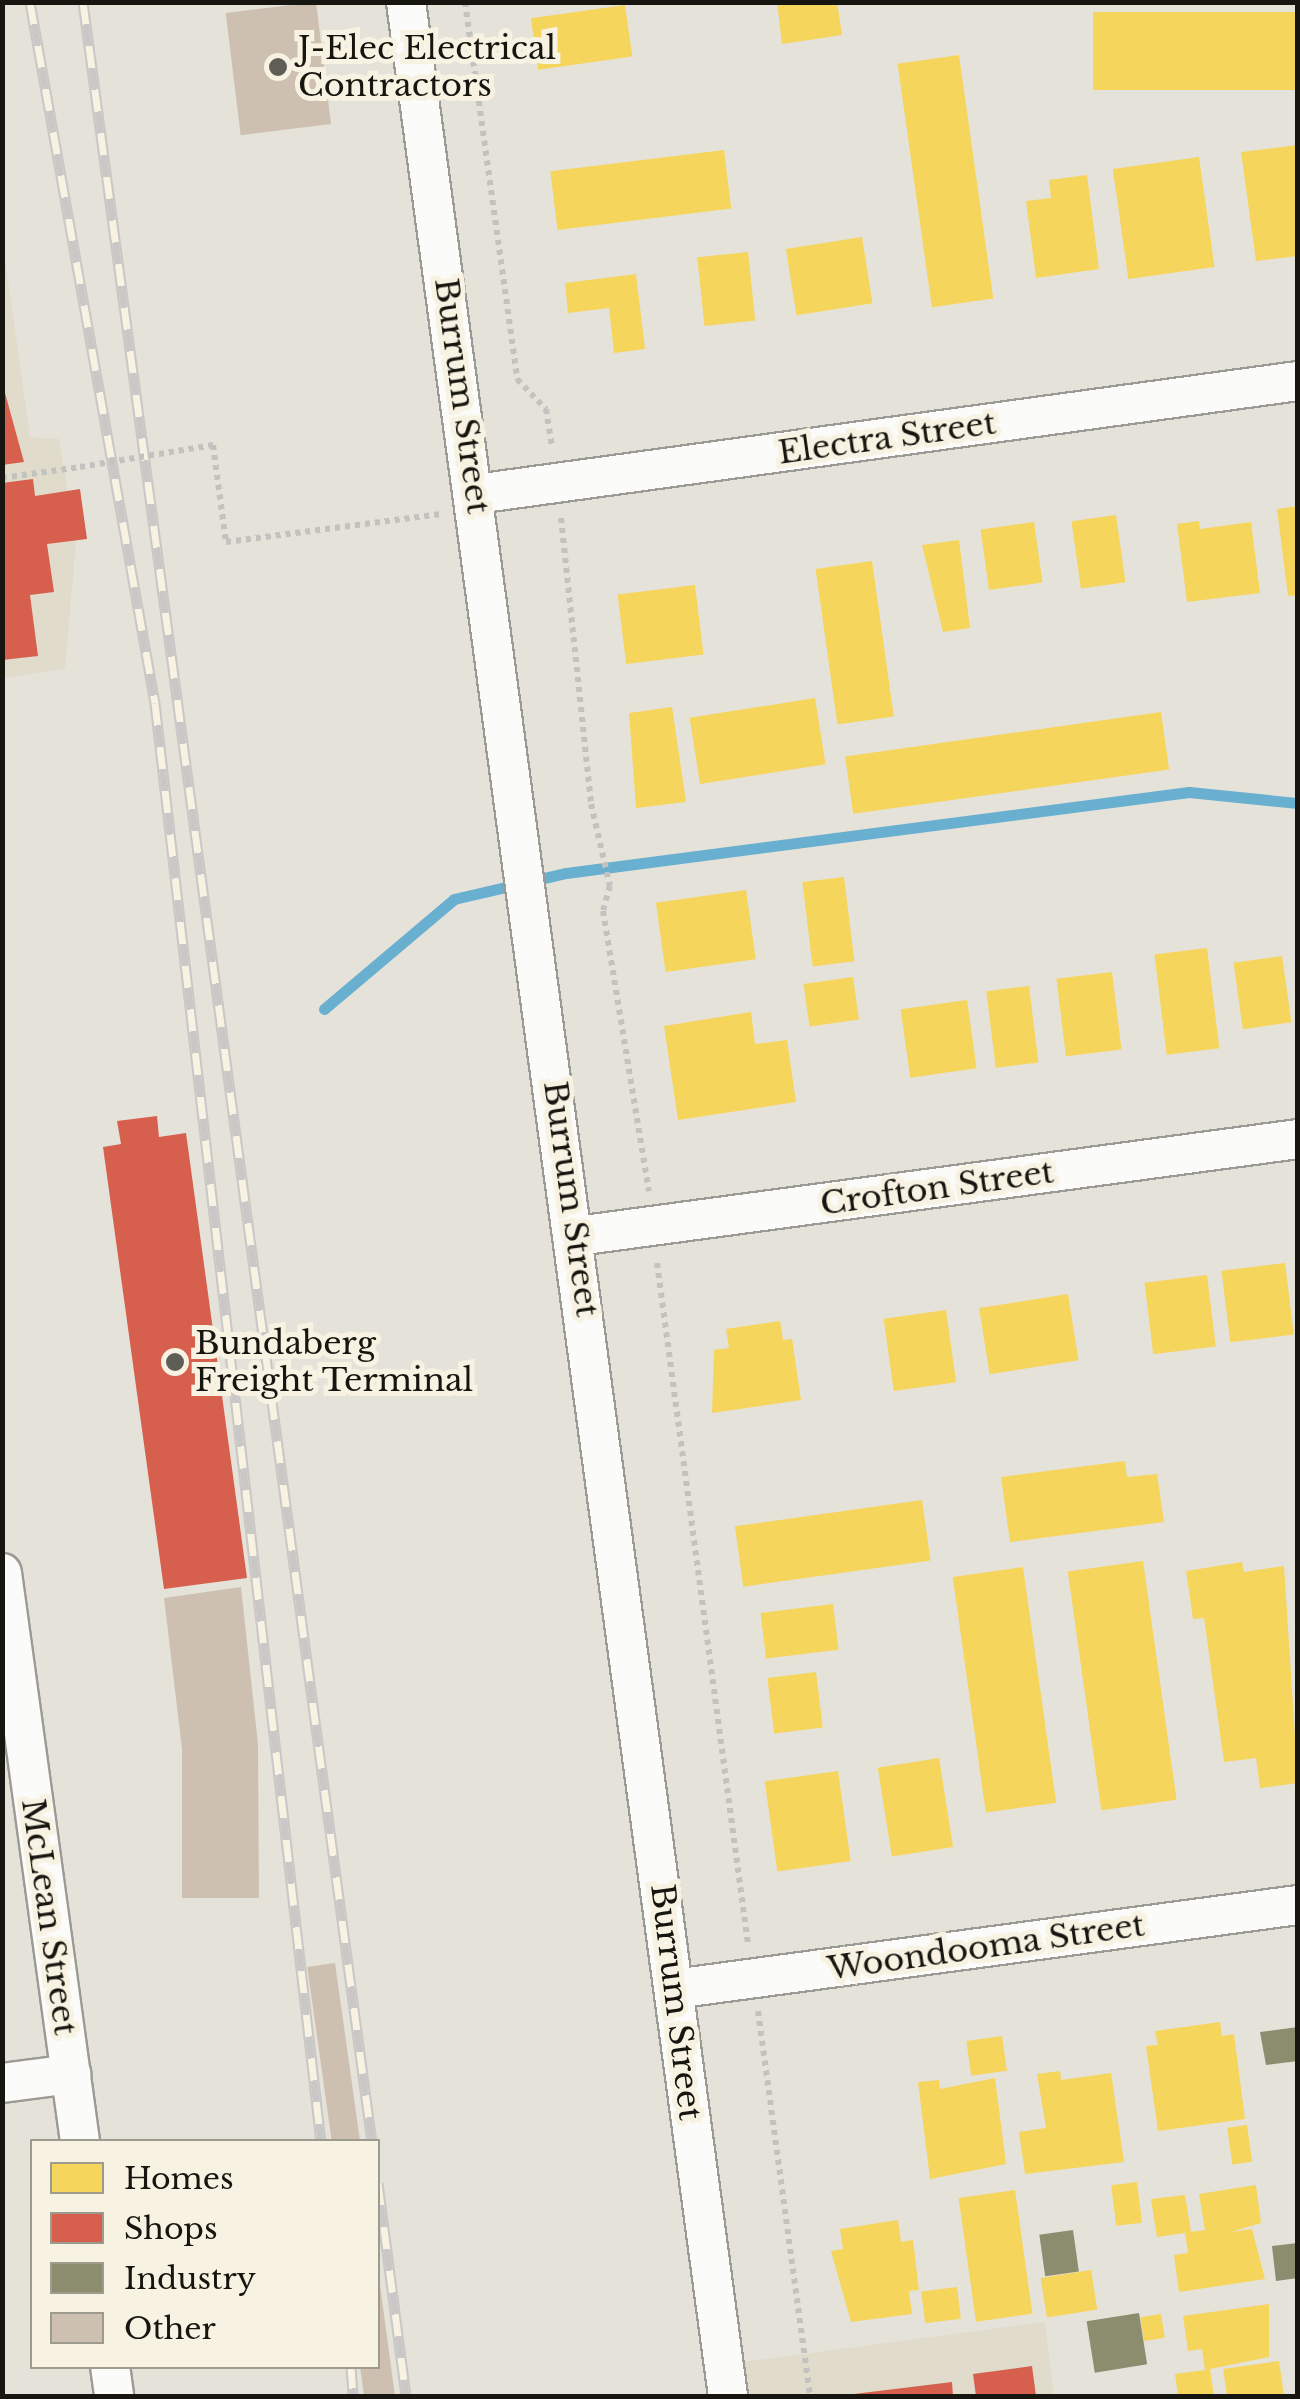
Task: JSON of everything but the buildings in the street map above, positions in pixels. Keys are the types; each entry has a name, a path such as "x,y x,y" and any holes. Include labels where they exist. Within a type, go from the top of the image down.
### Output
{"street":[{"name":"Burrum Street","path":"406,2 577,1236 728,2396"},
{"name":"Electra Street","path":"477,502 557,483 1298,381"},
{"name":"Crofton Street","path":"577,1236 1298,1139"},
{"name":"McLean Street","path":"2,1573 80,2139"},
{"name":"Woondooma Street","path":"674,1988 1298,1904"},
{"path":"2,2083 70,2074"},
{"path":"110,2369 114,2396"}],"path":[{"path":"466,2 516,379 546,409 557,483 591,804 601,822 608,878 603,911 653,1226 810,2396"},
{"path":"2,478 212,445 226,542 477,502"}],"shaded area":[{"path":"2,237 30,437 59,439 76,541 65,669 3,678"},
{"path":"1045,2322 1054,2396 725,2396 721,2365"}],"waterway":[{"path":"324,1009 454,899 566,873 1189,792 1298,803"}],"railway":[{"path":"30,2 155,703 321,2139"},
{"path":"83,2 372,2139"},
{"path":"380,2198 406,2396"},
{"path":"351,2369 353,2396"}],"place":[{"name":"J-Elec Electrical Contractors","path":"278,67"},
{"name":"Bundaberg Freight Terminal","path":"175,1362"}]}
